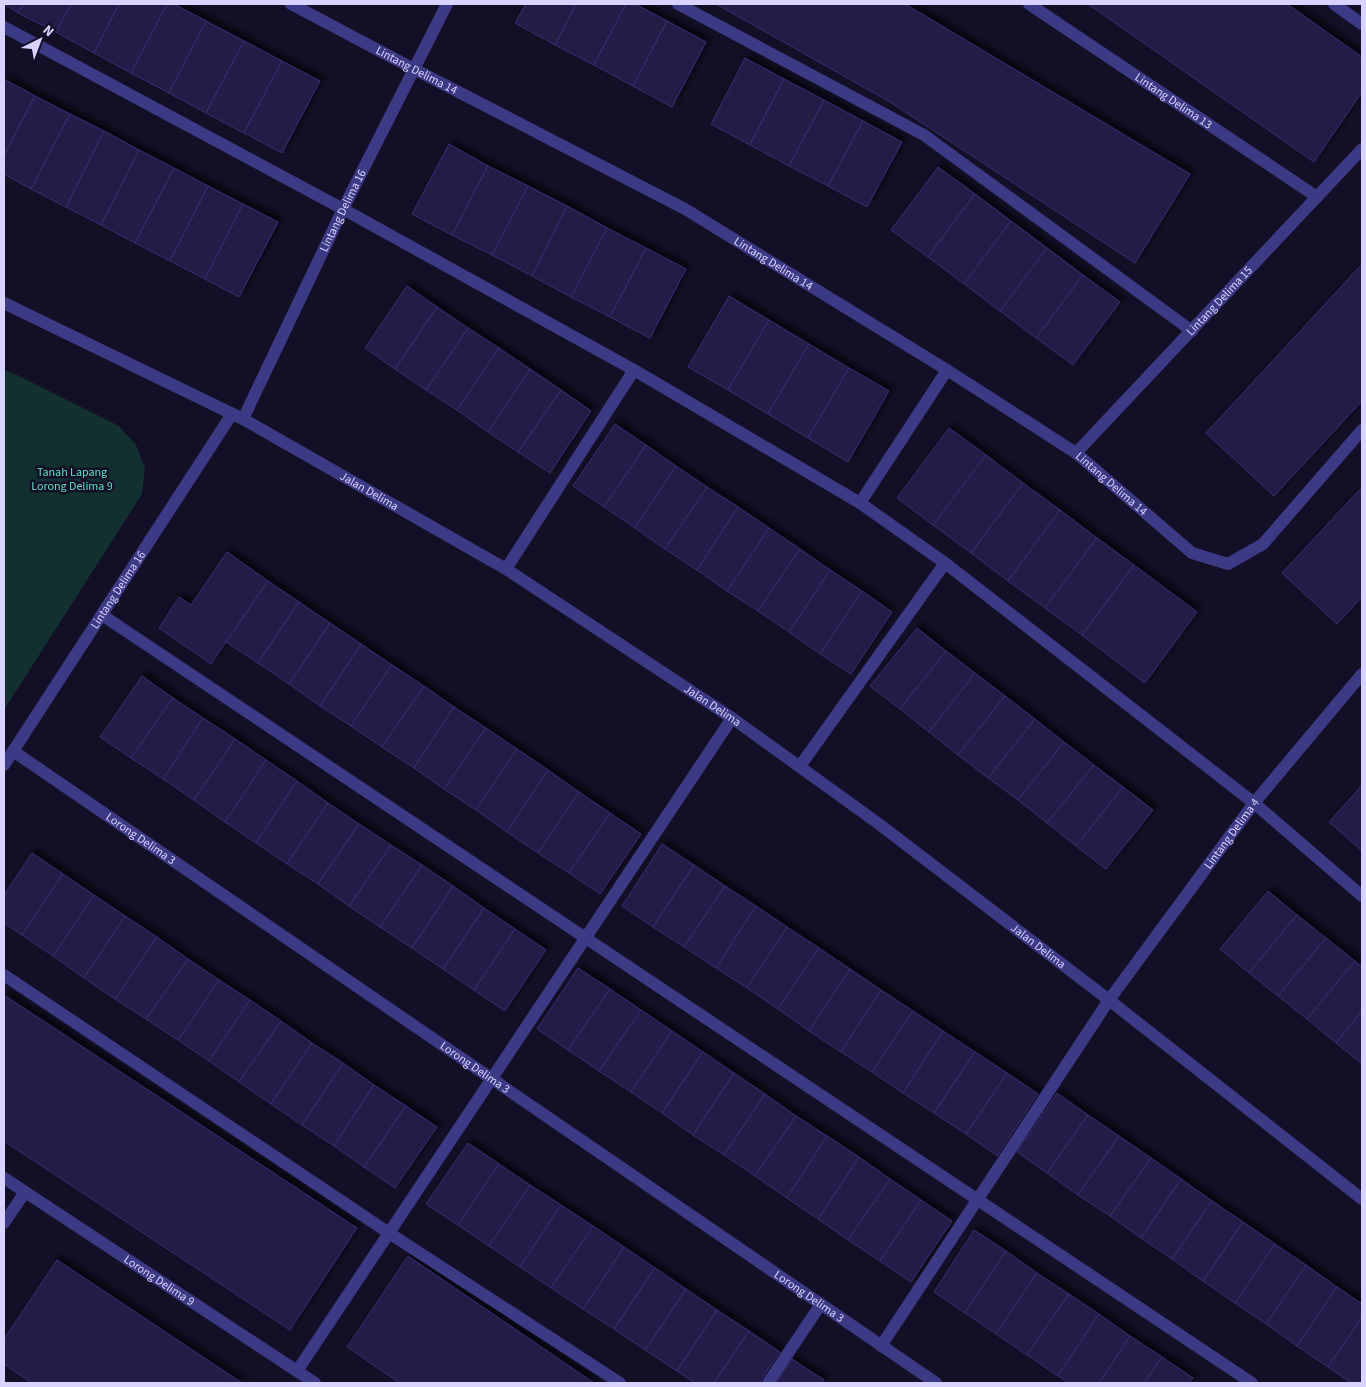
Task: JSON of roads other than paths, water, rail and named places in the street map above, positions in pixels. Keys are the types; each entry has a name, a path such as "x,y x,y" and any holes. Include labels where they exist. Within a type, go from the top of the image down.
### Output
{"street":[{"name":"Lintang Delima 14","path":"291,4 686,209 947,370 1076,453 1192,553 1228,564 1263,544 1362,430"},
{"name":"Lintang Delima 16","path":"4,766 102,615 237,417 446,4"},
{"path":"678,4 924,135 1192,331"},
{"name":"Lintang Delima 13","path":"1029,4 1317,197"},
{"path":"1334,4 1362,24"},
{"path":"4,27 343,209 634,370 860,503 945,563 1254,803 1362,896"},
{"name":"Lintang Delima 15","path":"1076,453 1362,149"},
{"name":"Jalan Delima","path":"4,303 237,417 506,569 732,718 800,766 1109,1000 1362,1200"},
{"path":"506,569 634,370"},
{"path":"860,503 947,370"},
{"path":"800,766 945,563"},
{"path":"102,615 1252,1383"},
{"name":"Lintang Delima 4","path":"881,1346 1109,1000 1254,803 1362,676"},
{"path":"297,1371 732,718"},
{"name":"Lorong Delima 3","path":"13,751 936,1383"},
{"path":"4,976 389,1233 620,1383"},
{"name":"Lorong Delima 9","path":"4,1178 316,1383"},
{"path":"4,1224 25,1192"},
{"path":"768,1383 821,1304"}],"park label":[{"name":"Tanah Lapang Lorong Delima 9","path":"72,479"}]}
